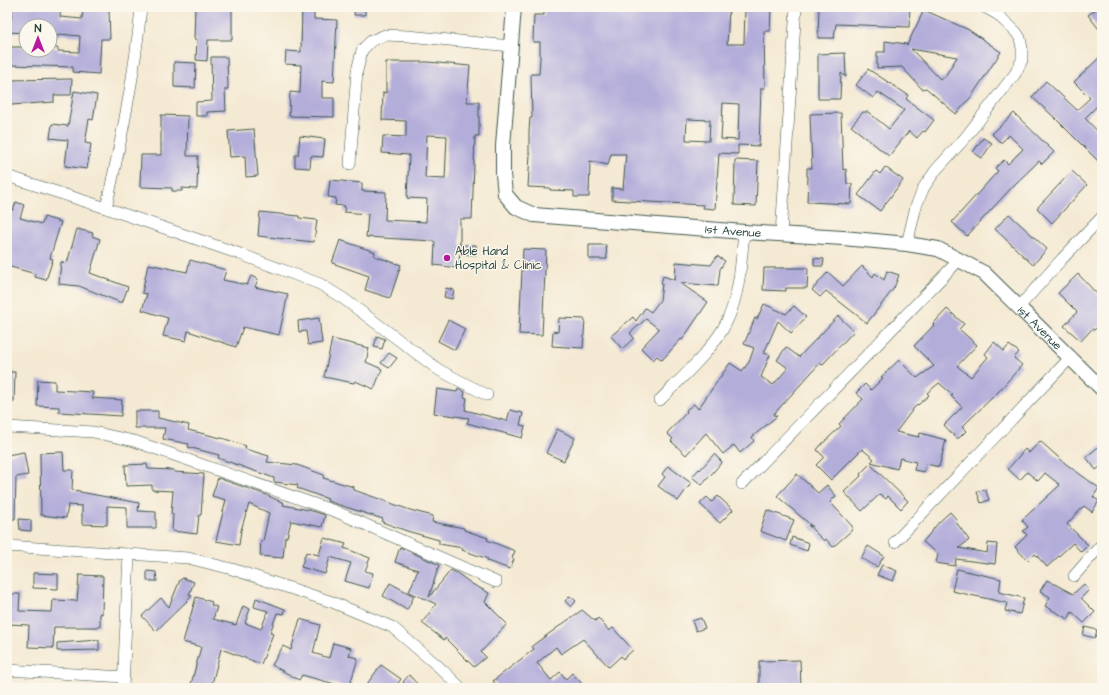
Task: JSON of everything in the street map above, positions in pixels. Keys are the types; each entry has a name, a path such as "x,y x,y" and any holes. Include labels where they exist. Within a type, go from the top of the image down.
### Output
{"street":[{"path":"106,208 126,118 141,7"},
{"name":"1st Avenue","path":"514,7 503,146 503,174 505,194 516,207 534,215 907,244 938,249 960,259 984,273 1102,389"},
{"path":"781,234 796,7"},
{"path":"907,244 916,206 924,187 936,170 965,138 1015,74 1022,60 1020,38 1016,32 996,14 984,7"},
{"path":"350,164 357,71 362,50 371,41 385,35 511,46"},
{"path":"7,176 240,254 320,284 344,299 440,370 487,395"},
{"path":"1019,307 1102,217"},
{"path":"660,400 713,343 727,322 737,294 744,232"},
{"path":"742,484 960,259"},
{"path":"895,542 1070,358"},
{"path":"7,427 93,432 134,441 337,512 496,582"},
{"path":"1074,576 1102,544"},
{"path":"7,546 188,558 232,569 332,602 392,627 438,666 461,688"},
{"path":"7,670 123,683 129,554"}],"building":[{"path":"13,7 61,7 60,17 82,19 83,8 109,10 110,39 101,39 99,74 73,72 73,67 11,65 11,57 7,56 7,47 18,47 18,58 58,58 58,51 79,52 80,36 59,34 58,36 58,18 18,18 18,33 9,32"},
{"path":"195,7 232,7 232,40 208,40 207,61 196,60 197,39 194,39"},
{"path":"302,7 314,7 314,19 337,20 334,82 322,81 322,98 334,98 334,117 289,116 290,92 300,93 301,65 285,64 286,51 301,52"},
{"path":"355,7 365,7 365,15 354,15"},
{"path":"544,7 728,7 727,44 744,44 745,7 771,7 770,31 764,31 765,88 761,88 759,146 738,145 738,154 719,153 715,209 703,208 704,205 612,200 612,188 623,189 626,154 611,154 608,165 590,161 589,197 574,197 574,191 528,187 530,154 529,132 530,118 532,118 531,74 539,74 540,58 540,42 533,42 534,15 544,15","holes":["723,103 739,104 738,140 721,139","687,119 710,120 709,141 686,140"]},
{"path":"819,7 910,7 909,27 836,24 834,38 818,38"},
{"path":"1099,7 1102,7 1102,33 1088,15"},
{"path":"924,10 969,30 1001,52 971,97 956,114 926,88 922,89 902,67 877,68 877,52 885,52 885,41 907,45","holes":["911,49 957,57 944,78 942,77 940,79"]},
{"path":"845,53 846,77 841,73 840,99 818,99 818,54"},
{"path":"1102,55 1102,101 1085,118 1102,136 1102,165 1032,97 1046,81 1077,110 1090,98 1074,82"},
{"path":"211,57 227,57 228,89 225,89 226,111 207,112 207,116 196,116 196,102 212,101"},
{"path":"174,62 196,63 195,88 174,87"},
{"path":"386,62 428,62 470,66 467,102 479,102 479,136 475,136 472,219 460,219 460,245 476,245 476,255 460,254 458,268 434,265 435,242 433,241 366,237 368,214 344,212 345,206 335,205 336,198 328,197 330,180 362,183 362,191 386,192 385,220 426,222 427,199 407,198 409,155 382,153 383,136 406,137 406,121 382,120 383,92 386,93","holes":["427,135 447,136 445,179 425,178"]},
{"path":"868,69 908,95 906,99 934,120 925,132 923,131 917,138 909,131 889,156 851,126 863,112 868,112 889,129 904,110 878,92 873,98 856,85"},
{"path":"72,79 71,95 54,95 54,102 11,105 10,80"},
{"path":"74,91 97,95 93,120 89,119 85,143 91,144 87,169 65,166 68,140 50,138 52,124 68,126"},
{"path":"841,113 843,170 846,169 847,184 852,184 851,204 807,202 807,168 812,168 810,114"},
{"path":"1014,113 1054,152 1042,164 1039,161 1013,186 967,236 952,222 998,171 995,168 1004,160 1008,164 1023,149 1009,135 1001,143 992,134"},
{"path":"161,115 188,116 187,156 198,156 197,189 182,188 182,191 172,191 172,188 140,187 141,155 161,155"},
{"path":"254,129 258,176 246,177 245,156 230,157 228,131"},
{"path":"300,136 325,139 323,157 311,156 310,168 295,167 295,155 298,155"},
{"path":"983,138 992,143 982,158 973,152"},
{"path":"735,160 758,161 756,206 734,205"},
{"path":"885,167 903,180 880,211 858,195 876,171 880,174"},
{"path":"1072,171 1087,185 1052,223 1037,208"},
{"path":"16,202 24,205 20,218 42,224 44,217 61,222 50,258 53,259 46,280 35,277 36,274 7,266 7,208 13,210"},
{"path":"260,212 299,216 299,218 317,220 314,242 258,236"},
{"path":"1009,214 1047,249 1033,265 995,229"},
{"path":"77,229 93,233 92,236 100,239 90,273 128,287 122,303 79,286 59,284 61,262 67,263"},
{"path":"340,240 375,252 374,256 401,265 390,298 365,290 369,276 332,263"},
{"path":"589,245 606,245 607,259 589,259"},
{"path":"523,249 546,250 542,335 519,334"},
{"path":"717,256 725,261 720,269 718,286 680,283 708,302 682,340 681,339 662,360 657,356 653,360 641,348 659,329 646,319 630,333 634,338 622,349 611,336 633,317 636,321 645,308 651,312 660,300 663,276 675,280 676,262 711,265"},
{"path":"814,258 824,259 823,266 814,266"},
{"path":"190,260 226,270 223,280 247,285 251,276 258,279 255,287 288,294 279,335 243,327 236,347 188,331 186,341 163,336 168,318 142,310 147,294 142,293 148,264 187,272"},
{"path":"862,266 873,277 875,273 884,280 887,271 899,275 894,288 867,323 826,291 820,297 812,290 828,272 843,286"},
{"path":"764,268 808,268 807,288 786,288 786,291 763,290"},
{"path":"1078,274 1102,299 1102,323 1094,330 1092,329 1081,341 1064,326 1077,312 1058,293"},
{"path":"446,288 454,290 452,299 444,297"},
{"path":"764,304 786,314 794,306 806,317 791,333 778,321 764,353 770,355 761,377 773,385 788,368 777,360 786,347 799,357 838,316 854,331 822,365 820,363 773,415 777,416 752,437 754,441 740,453 734,445 723,454 706,433 686,455 671,441 673,439 667,433 687,412 686,410 694,404 698,409 730,363 742,371 749,362 754,348 744,344 755,318 757,319"},
{"path":"947,309 964,324 959,329 977,345 957,366 971,377 988,357 985,354 994,342 1004,351 1009,345 1019,352 1014,358 1022,365 999,391 962,427 966,431 959,438 956,438 944,425 962,407 951,396 953,395 939,383 927,393 929,395 918,405 917,404 896,432 919,437 920,433 946,440 939,467 926,464 924,472 914,470 916,462 900,458 897,469 871,462 874,459 862,449 831,480 816,465 824,457 817,450 841,426 839,424 863,399 856,393 865,384 871,390 883,378 881,377 899,360 917,378 934,366 914,346"},
{"path":"319,318 322,343 308,345 306,331 299,332 298,321"},
{"path":"559,318 585,319 583,348 552,346 553,331 558,332"},
{"path":"448,320 465,329 455,350 438,341"},
{"path":"377,336 385,339 382,349 374,347"},
{"path":"332,339 369,348 366,362 382,369 374,389 355,381 354,383 324,377"},
{"path":"389,353 397,358 389,368 381,363"},
{"path":"7,372 15,372 14,402 7,402"},
{"path":"38,380 55,381 55,390 93,392 92,398 122,400 121,416 59,412 59,407 37,406"},
{"path":"458,388 465,392 464,397 467,398 465,410 507,421 510,410 523,413 520,425 525,426 522,438 467,423 469,418 434,413 437,389 457,392"},
{"path":"135,411 158,411 158,418 189,425 188,430 246,446 245,449 269,456 267,462 297,465 324,475 323,478 354,487 354,490 410,510 433,516 432,522 464,528 464,530 488,538 487,540 515,551 510,569 487,561 488,559 462,550 463,548 439,544 439,540 407,531 382,522 383,519 327,501 328,499 297,488 298,485 274,482 274,478 218,458 219,455 188,447 189,444 163,439 165,428 135,428"},
{"path":"557,429 575,438 564,461 546,453"},
{"path":"1040,441 1066,464 1099,488 1093,497 1099,501 1092,512 1084,506 1067,524 1088,545 1081,552 1073,543 1047,567 1035,554 1028,561 1015,547 1027,535 1023,531 1028,527 1022,520 1060,485 1045,473 1038,481 1027,472 1020,480 1008,469 1025,449 1029,453"},
{"path":"1102,444 1102,465 1096,470 1086,457"},
{"path":"24,452 28,475 16,477 15,519 7,519 7,455"},
{"path":"63,452 64,470 73,470 72,490 139,503 138,511 156,512 156,528 127,528 127,507 107,506 107,525 82,524 82,506 68,505 66,518 41,515 40,453"},
{"path":"714,454 722,462 702,485 692,477"},
{"path":"147,464 148,469 174,470 174,472 204,474 201,515 199,515 197,534 172,531 173,514 171,514 173,491 152,490 152,485 126,486 125,465"},
{"path":"870,464 908,501 901,509 888,496 886,499 880,494 862,511 844,492 861,476 860,474"},
{"path":"668,466 691,483 678,501 658,486 665,477 662,474"},
{"path":"797,474 818,493 827,485 836,496 830,502 852,526 852,530 833,547 826,539 824,541 808,525 813,527 777,496"},
{"path":"218,478 264,494 284,503 283,505 325,515 322,527 291,521 287,537 285,537 283,558 260,556 261,540 263,541 269,513 249,504 241,530 239,545 216,541 226,500 212,496"},
{"path":"985,489 989,500 981,503 977,492"},
{"path":"718,496 733,510 720,523 700,504 707,497 712,502"},
{"path":"767,510 794,520 786,541 760,531"},
{"path":"950,512 957,520 956,522 969,540 959,548 987,553 988,543 997,544 995,564 956,559 955,566 936,563 938,554 923,542 939,522"},
{"path":"19,519 31,520 31,531 20,530"},
{"path":"792,537 809,543 807,551 790,545"},
{"path":"324,538 346,544 344,548 370,558 365,571 373,573 369,588 345,581 351,563 330,557 325,574 301,567 306,552 319,555"},
{"path":"868,546 884,556 877,567 861,558"},
{"path":"400,547 439,565 429,597 451,570 489,593 485,602 507,624 481,652 486,657 474,667 445,638 444,640 422,623 436,604 409,592 418,570 395,562"},
{"path":"882,565 897,571 893,581 877,575"},
{"path":"957,569 1001,579 999,592 1024,598 1020,614 1005,611 1007,603 952,591"},
{"path":"147,571 156,572 157,581 147,581"},
{"path":"33,573 58,574 58,589 33,588"},
{"path":"79,575 103,576 102,614 100,613 100,627 54,627 53,648 28,647 29,625 7,624 7,594 20,594 19,611 52,612 53,600 77,601"},
{"path":"183,578 194,582 189,595 192,596 156,631 142,616 161,598 169,607 180,580"},
{"path":"1047,580 1073,594 1084,584 1089,590 1081,598 1095,612 1084,623 1072,612 1068,619 1045,606 1050,597 1040,591"},
{"path":"390,583 414,596 407,610 383,596"},
{"path":"570,596 576,601 571,607 565,601"},
{"path":"196,597 212,602 211,605 217,607 213,619 236,625 243,606 250,609 245,623 261,629 268,611 254,607 256,598 285,609 284,614 277,613 270,633 273,634 261,664 221,649 211,688 190,688 201,647 183,642"},
{"path":"582,610 595,621 598,618 609,631 613,628 633,650 623,659 621,656 609,667 583,639 561,654 556,647 537,663 551,680 560,672 566,679 572,673 586,688 499,688 493,681 534,649 532,646"},
{"path":"701,618 705,628 696,631 692,621"},
{"path":"300,619 320,625 313,653 329,658 333,643 351,648 349,656 358,658 349,688 302,675 299,680 272,665 283,646 291,650"},
{"path":"1085,627 1097,630 1095,638 1083,635"},
{"path":"99,640 99,650 57,651 57,643"},
{"path":"800,660 801,688 759,688 759,661"},
{"path":"381,665 401,679 395,688 364,688"},
{"path":"409,675 421,688 409,688 403,682"}],"place":[{"name":"Able Hand Hospital & Clinic","path":"447,258"}]}
